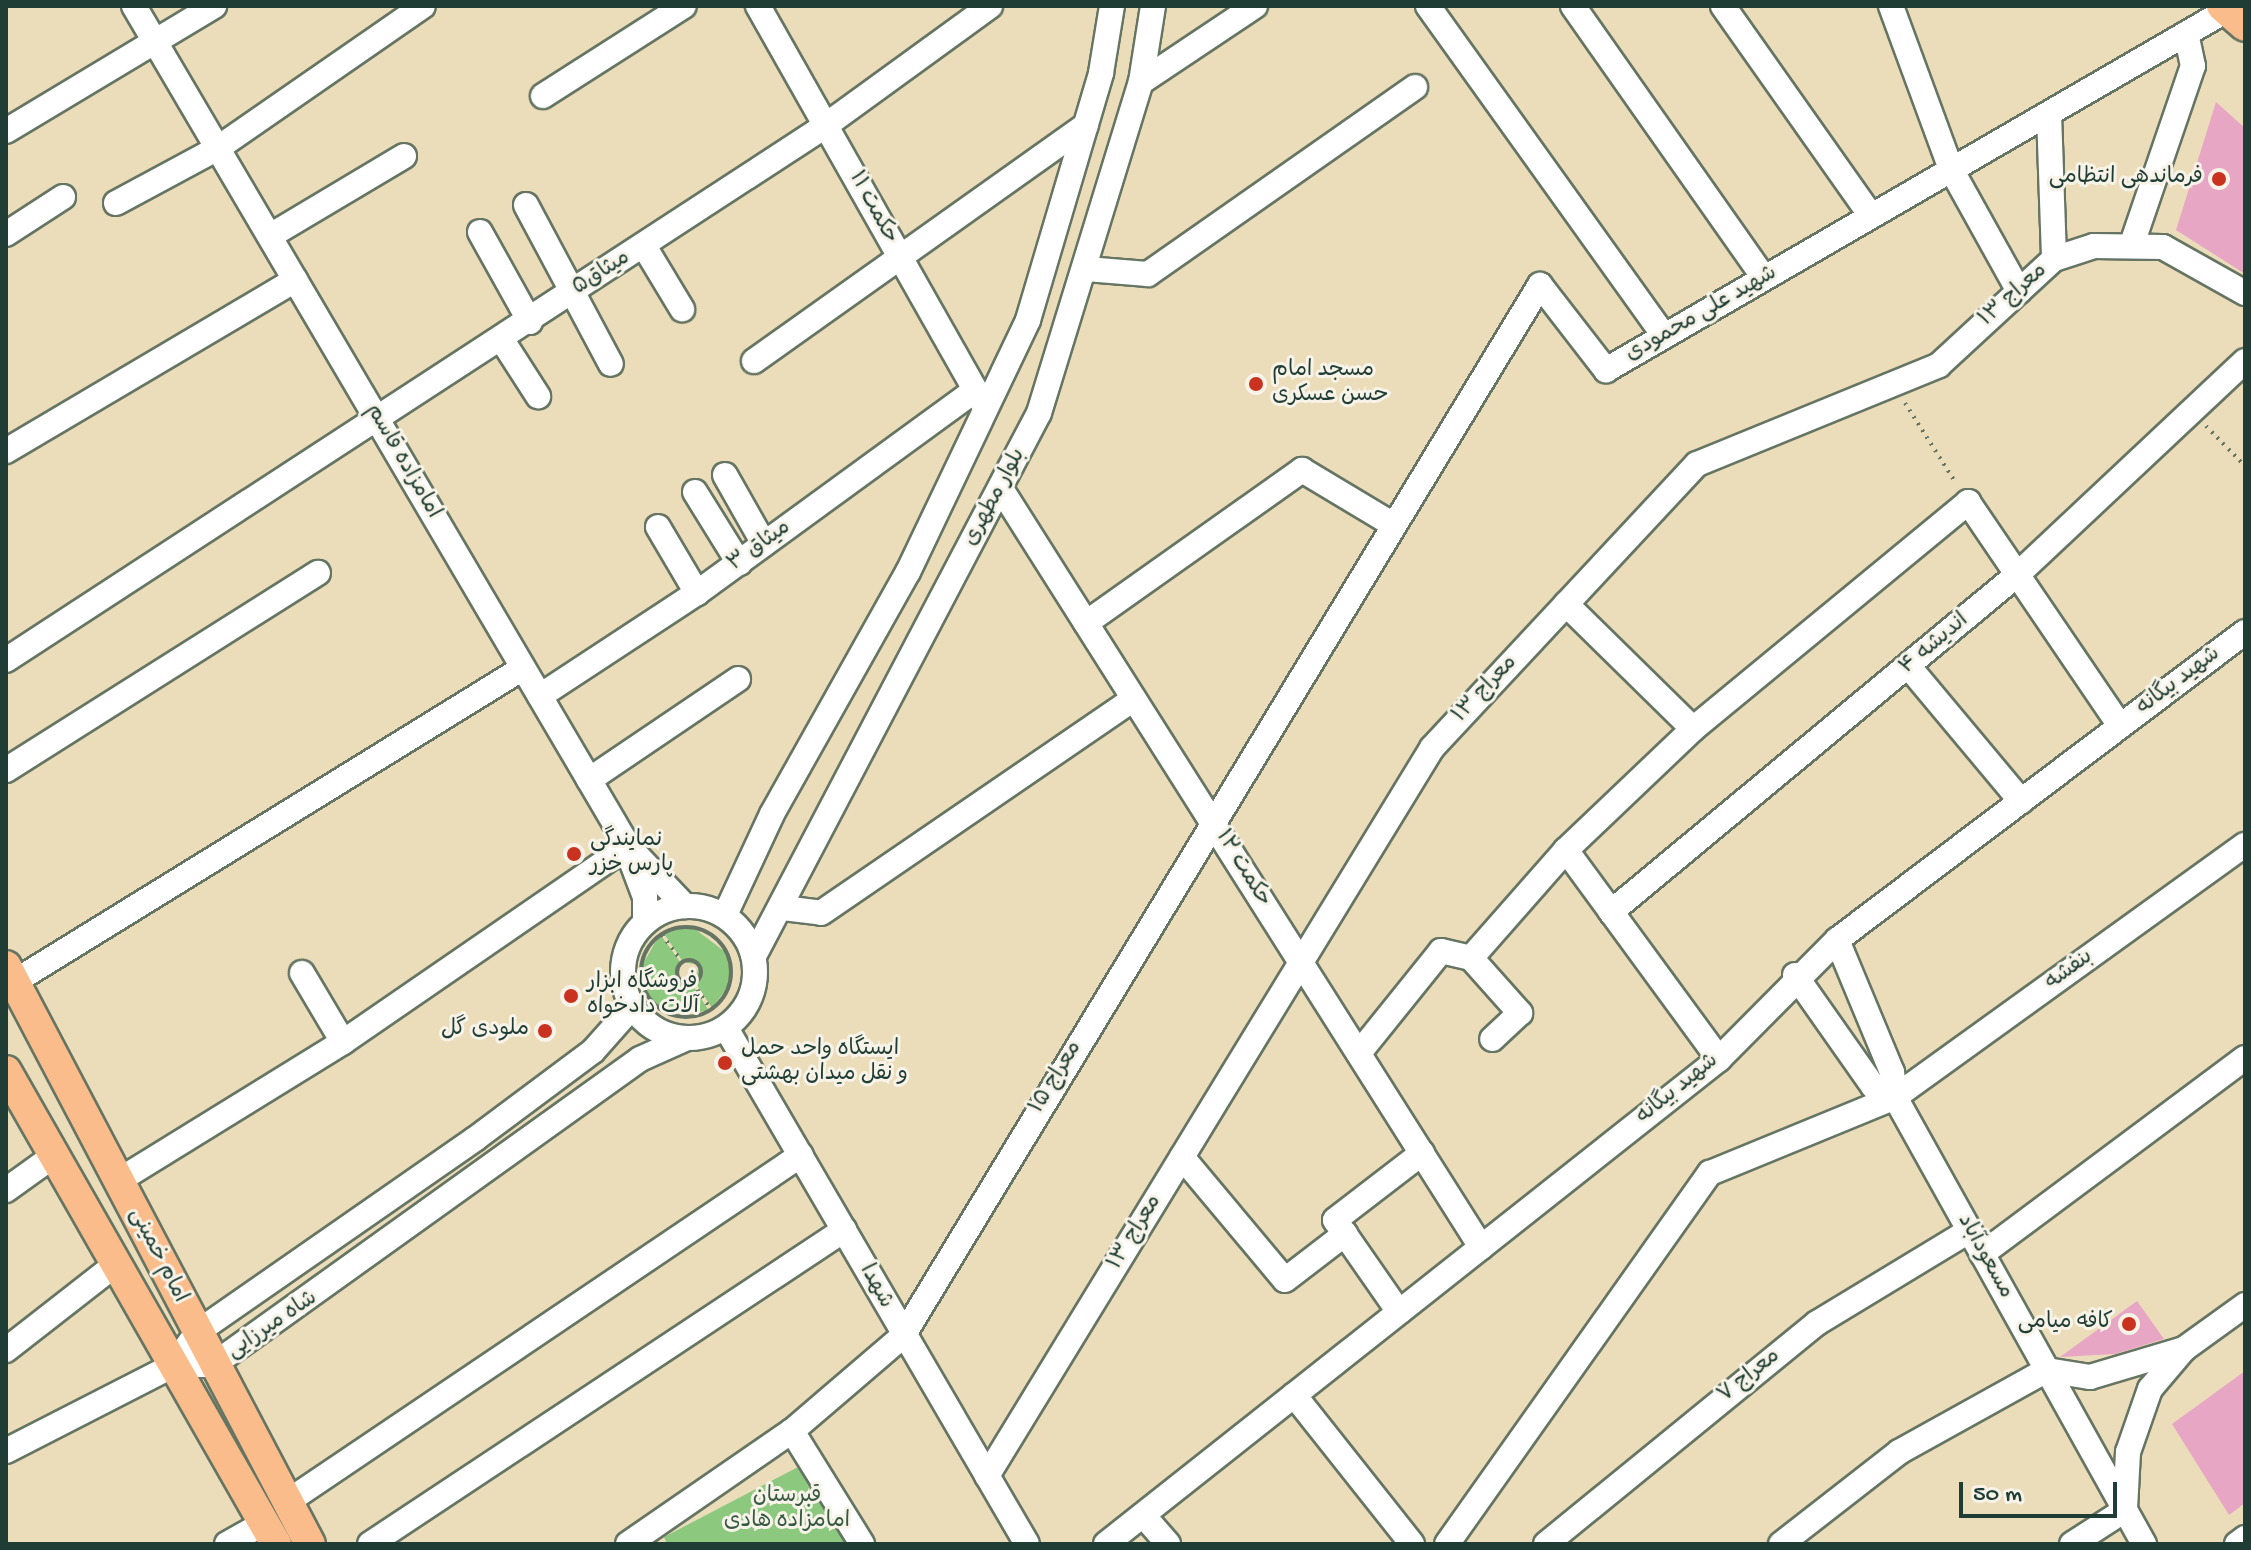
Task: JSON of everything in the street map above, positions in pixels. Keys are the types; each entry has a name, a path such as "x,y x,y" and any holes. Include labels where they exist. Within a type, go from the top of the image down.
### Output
{"main road":[{"name":"امام خمینی","path":"10,974 196,1333 310,1544"},
{"name":"امام خمینی","path":"6,1071 52,1157 270,1533"}],"street":[{"name":"امامزاده قاسم","path":"134,6 628,846 685,906"},
{"path":"6,131 214,6"},
{"path":"116,203 218,148 423,6"},
{"path":"543,96 684,6"},
{"name":"حکمت ۱۱","path":"758,6 980,400"},
{"name":"میثاق۵","path":"6,660 379,422 825,126 990,6"},
{"name":"بلوار مطهری","path":"725,915 772,814 908,572 980,400 1028,320 1086,125 1112,6"},
{"name":"بلوار مطهری","path":"754,956 783,908 1003,492 1039,413 1086,269 1141,82 1153,6"},
{"path":"1141,82 1255,6"},
{"path":"1428,6 1664,336"},
{"path":"1573,6 1764,278"},
{"path":"1723,6 1871,216"},
{"path":"1891,6 1951,169 2019,291"},
{"name":"شهید علی محمودی","path":"1210,820 1540,285 1606,370 2186,34 2232,14"},
{"path":"2133,241 2193,66 2186,34"},
{"path":"1086,269 1148,274 1415,87"},
{"path":"2049,114 2054,259"},
{"path":"754,361 901,260 1086,125"},
{"path":"270,236 404,156"},
{"path":"1074,166 1113,177"},
{"path":"6,234 63,197"},
{"path":"526,205 611,364"},
{"path":"480,232 530,322"},
{"name":"معراج ۱۳","path":"987,1476 1432,748 1697,464 1939,365 2054,259 2133,241 2163,247 2245,293"},
{"path":"644,246 682,309"},
{"path":"6,451 295,280"},
{"path":"502,340 538,396"},
{"name":"اندیشه ۴","path":"1611,912 2018,574 2245,361"},
{"name":"میثاق ۳","path":"540,696 980,400"},
{"path":"1086,623 1302,470 1392,524"},
{"path":"725,475 764,544"},
{"path":"695,492 739,563"},
{"name":"حکمت ۱۲","path":"1003,492 1481,1247"},
{"path":"1471,958 1566,850 1693,729 1968,502 2120,726"},
{"path":"658,527 697,593"},
{"path":"6,770 318,573"},
{"path":"1566,604 1693,729"},
{"name":"شهید بیگانه","path":"1106,1544 1719,1059 1795,975 1837,940 2245,632"},
{"path":"1909,667 2021,801"},
{"path":"10,974 270,824 523,668"},
{"path":"589,780 738,679"},
{"path":"783,908 821,913 1134,699"},
{"name":"معراج ۱۵","path":"636,1542 792,1431 903,1336 1210,820"},
{"name":"بنفشه","path":"1447,1544 1710,1173 1895,1097 2245,845"},
{"path":"118,1181 343,1042 628,846 653,928"},
{"path":"1566,850 1719,1059"},
{"path":"685,1039 664,1034 632,1007 623,962 653,928 685,906 725,915 754,956 749,1002 719,1019"},
{"name":"مسعودآباد","path":"1837,940 1892,1072 1895,1097 2144,1544"},
{"path":"1359,1053 1441,951 1471,958 1520,1013 1492,1039"},
{"path":"302,973 343,1042"},
{"name":"مسعودآباد","path":"1795,975 1873,1086 1895,1097"},
{"name":"شاه میرزایی","path":"174,1365 196,1333 475,1139 593,1051 632,1007"},
{"name":"شهدا","path":"719,1019 1027,1544"},
{"name":"شاه میرزایی","path":"174,1365 213,1365 640,1059 685,1039 719,1019"},
{"path":"1982,1254 2245,1058"},
{"path":"1399,1312 1335,1220 1422,1153"},
{"path":"287,1502 537,1337 801,1155"},
{"path":"6,1190 52,1157"},
{"path":"1182,1157 1285,1280 1345,1234"},
{"path":"370,1544 586,1405 844,1230"},
{"name":"معراج ۷","path":"1546,1544 1817,1323 1969,1231"},
{"path":"6,1350 116,1264"},
{"path":"2072,1544 2125,1510 2128,1452 2150,1389 2184,1349 2245,1305"},
{"path":"1781,1544 1899,1452 2047,1370 2090,1377 2184,1349"},
{"path":"6,1451 174,1365"},
{"path":"1294,1395 1412,1544"},
{"path":"792,1431 862,1544"},
{"path":"1143,1515 1168,1544"},
{"path":"227,1544 270,1533"},
{"path":"2237,1544 2245,1538"}],"path":[{"path":"1893,384 1968,502"},
{"path":"2194,412 2245,466"},
{"path":"653,928 691,926 719,940 732,969 719,1019"},
{"path":"653,928 682,962 699,965 693,983"},
{"path":"653,928 640,969 647,997 684,1017 719,1019"},
{"path":"682,962 678,978 693,983 719,1019"}],"green space":[{"path":"691,926 728,954 730,984 712,1008 695,982 699,965 683,962 663,932"},
{"path":"660,934 681,963 678,978 692,984 709,1011 670,1014 647,997 640,969"},
{"name":"قبرستان امامزاده هادی","path":"800,1466 846,1544 667,1544 664,1537"}],"building":[{"name":"فرماندهی انتظامی","path":"2216,102 2245,128 2245,274 2176,230"},
{"name":"کافه میامی","path":"2137,1301 2164,1339 2115,1354 2060,1357"},
{"path":"2245,1371 2245,1503 2229,1515 2172,1424"}],"place":[{"name":"فرماندهی انتظامی","path":"2219,179"},
{"name":"مسجد امام حسن عسکری","path":"1256,384"},
{"name":"نمایندگی پارس خزر","path":"574,854"},
{"name":"فروشگاه ابزار آلات دادخواه","path":"571,996"},
{"name":"ملودی گل","path":"545,1031"},
{"name":"ایستگاه واحد حمل و نقل میدان بهشتی","path":"725,1063"},
{"name":"کافه میامی","path":"2129,1324"}]}
